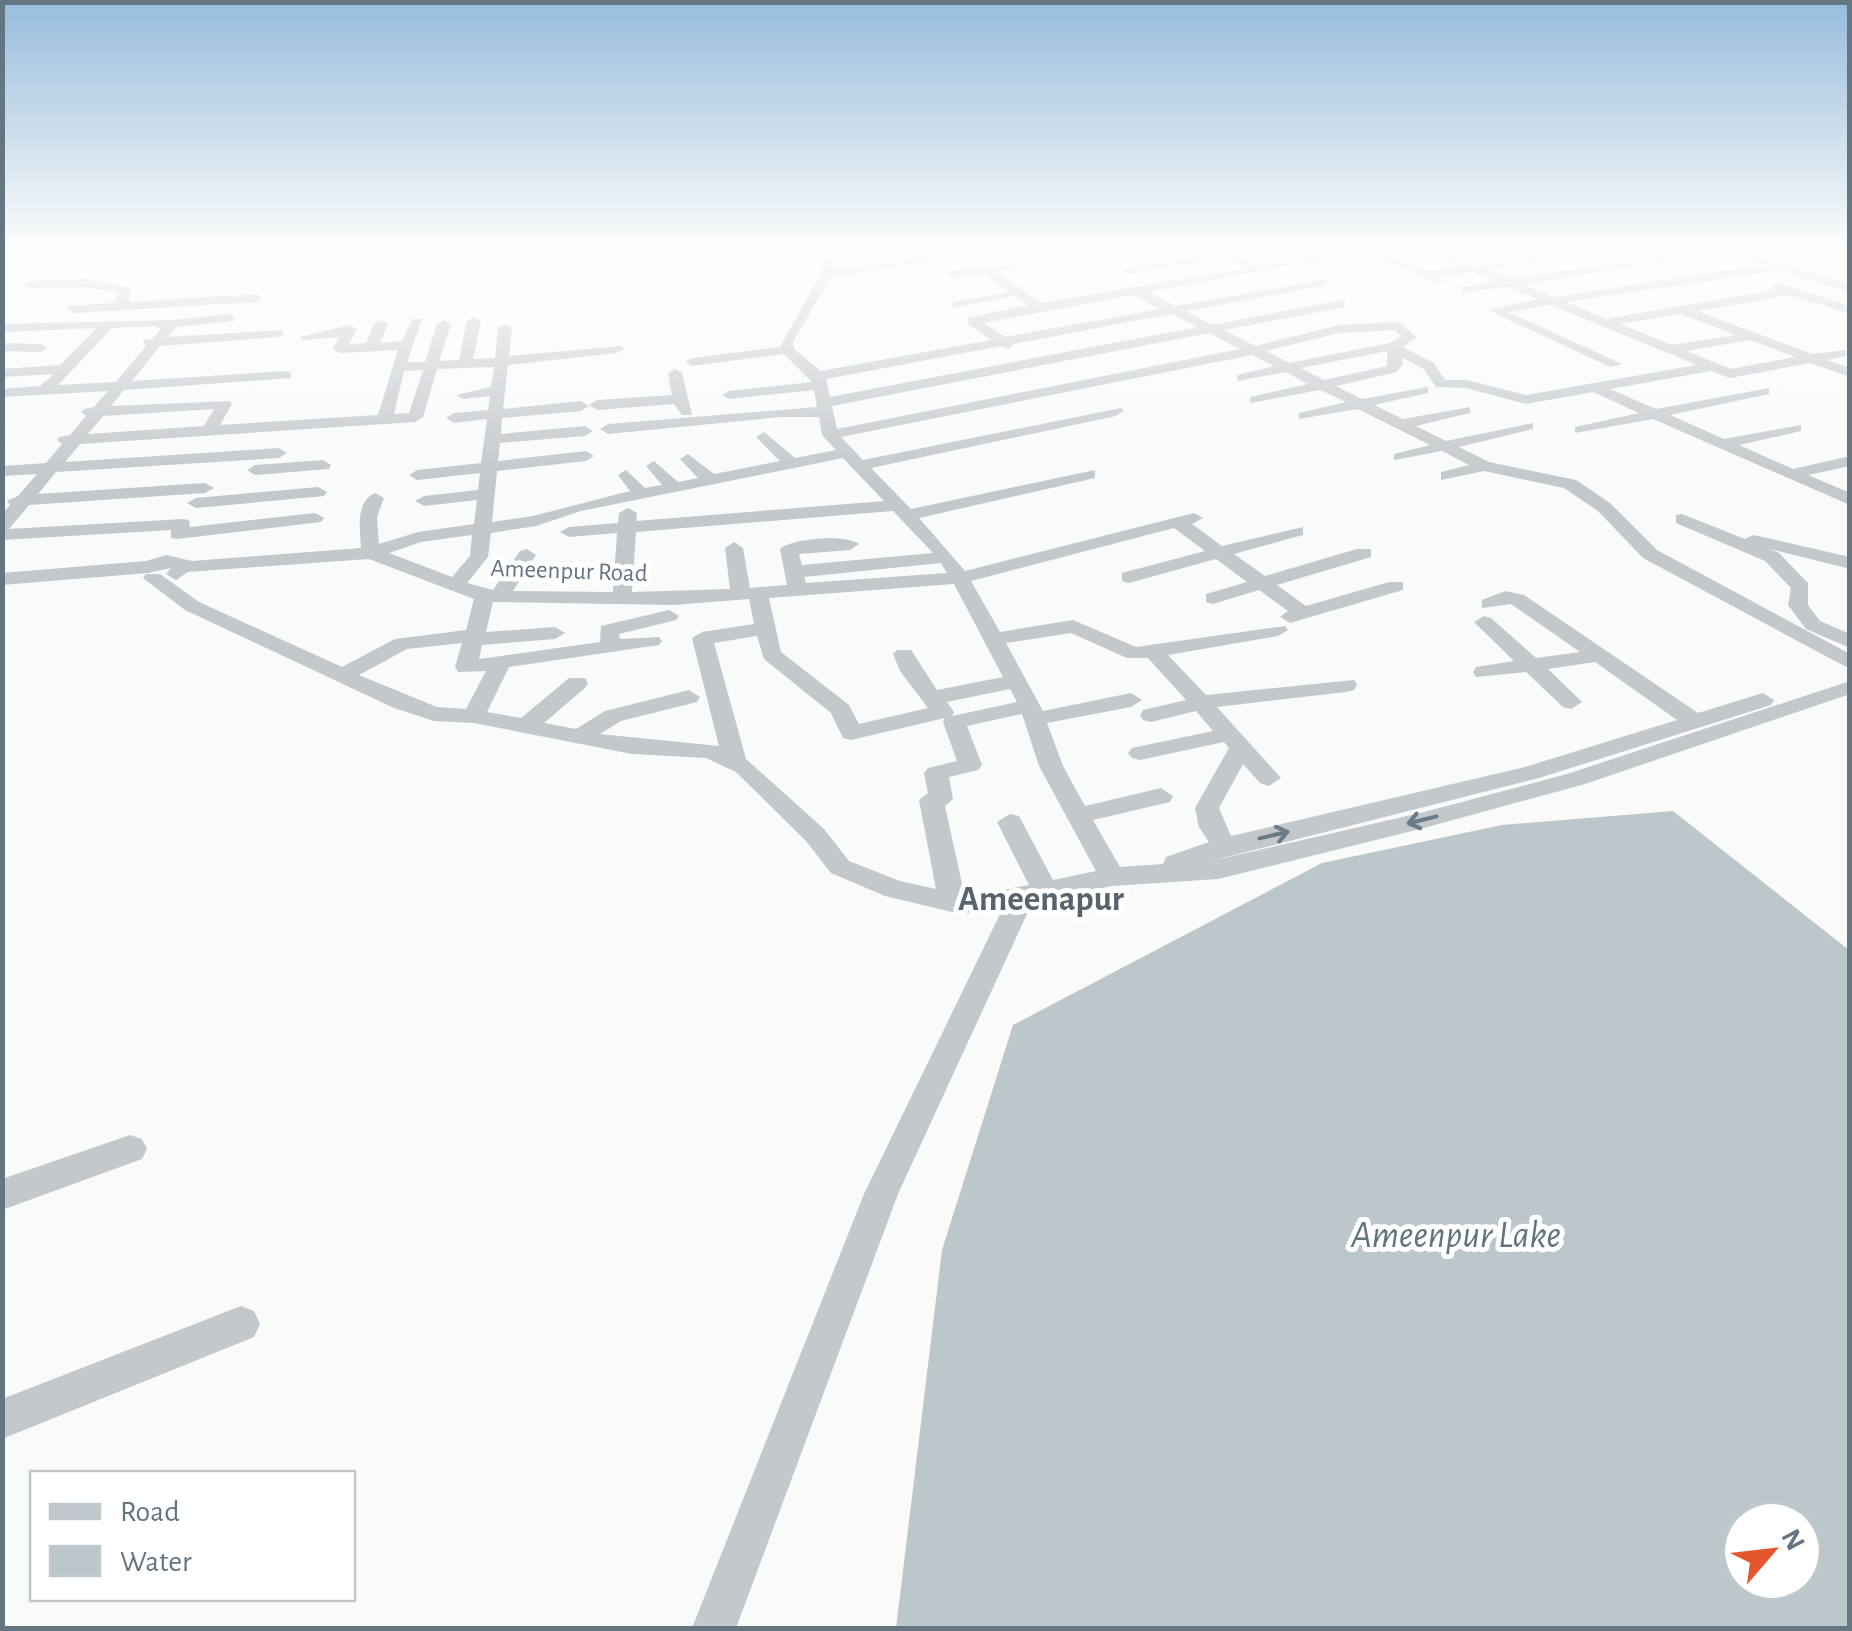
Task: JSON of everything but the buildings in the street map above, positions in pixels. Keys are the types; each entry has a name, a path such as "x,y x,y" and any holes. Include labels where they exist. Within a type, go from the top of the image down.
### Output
{"street":[{"path":"2,328 85,327"},
{"path":"44,390 96,327"},
{"path":"97,327 159,333 278,334"},
{"path":"2,526 10,504 142,363 159,333 186,327"},
{"path":"371,348 380,327"},
{"path":"385,419 398,367 415,327"},
{"path":"69,440 415,417 443,327"},
{"path":"465,363 473,327"},
{"path":"795,327 786,342 787,350 819,380 830,435 953,568 995,638 1032,713 1051,766 1112,877"},
{"path":"981,327 1077,386"},
{"path":"729,395 1079,327"},
{"path":"1206,327 1484,466 1570,484 1604,507 1650,554 1850,663"},
{"path":"608,430 825,408 928,383 1220,327"},
{"path":"830,435 1339,330 1382,327"},
{"path":"1242,378 1370,348 1393,347 1410,337 1399,327"},
{"path":"1533,327 1615,364"},
{"path":"1544,332 1573,327"},
{"path":"1616,327 1730,374 1841,354"},
{"path":"1730,327 1848,373"},
{"path":"456,584 480,556 505,328"},
{"path":"307,337 349,330 340,349 407,345"},
{"path":"1670,350 1752,336"},
{"path":"2,347 41,348"},
{"path":"1393,347 1429,366 1444,385 1466,384 1526,400 1711,367"},
{"path":"1256,400 1392,370 1396,364 1393,347"},
{"path":"398,367 502,362 535,350 617,349"},
{"path":"692,362 787,350"},
{"path":"2,372 63,370"},
{"path":"675,373 680,399 693,420"},
{"path":"2,392 286,376"},
{"path":"928,383 1000,436"},
{"path":"1595,388 1850,500"},
{"path":"463,395 499,390"},
{"path":"1304,416 1423,390"},
{"path":"1581,430 1764,391"},
{"path":"363,420 370,399"},
{"path":"454,418 680,399"},
{"path":"94,412 224,404 210,430"},
{"path":"1403,424 1465,410"},
{"path":"862,466 1116,411"},
{"path":"1400,456 1527,426"},
{"path":"152,571 242,428"},
{"path":"1723,444 1795,428"},
{"path":"495,439 585,431"},
{"path":"764,437 792,464"},
{"path":"210,480 279,452"},
{"path":"569,532 674,488 846,453"},
{"path":"417,475 586,456"},
{"path":"688,459 711,481"},
{"path":"1791,474 1850,461"},
{"path":"10,504 324,465"},
{"path":"654,466 674,488"},
{"path":"1446,476 1484,466"},
{"path":"2,471 44,469 210,480 318,492"},
{"path":"622,598 631,508 626,474"},
{"path":"375,498 368,517 370,553 418,536 536,521 576,507 902,510 1089,474"},
{"path":"424,501 487,494"},
{"path":"631,508 693,506"},
{"path":"2,536 180,529 315,518"},
{"path":"1850,564 1682,519 1772,556 1801,587 1798,605 1813,624 1850,642"},
{"path":"792,572 953,568 1186,520 1218,552 1303,613"},
{"path":"1129,578 1297,531"},
{"path":"798,593 789,549 850,544"},
{"path":"734,548 771,655 841,710 851,733 942,710 1017,682"},
{"name":"Ameenpur Road","path":"152,571 179,560 185,567 370,553 492,596 698,598 798,593 953,568"},
{"path":"1213,598 1364,553"},
{"path":"527,555 492,596 466,667 652,641"},
{"path":"2,579 152,571 192,606 434,714 474,716 632,747 710,751 735,762 815,835 840,867 894,889 952,902 984,904 1112,877 1218,870 1424,820 1576,778 1836,693 1850,672"},
{"path":"995,638 1073,626 1134,654 1154,652 1274,626 1303,613 1396,586"},
{"path":"1571,702 1530,665 1486,613 1505,597 1517,600 1601,655 1694,721"},
{"path":"698,598 702,638 735,762"},
{"path":"610,647 608,630 669,616"},
{"path":"702,638 764,629"},
{"path":"342,676 402,643 555,633"},
{"path":"1154,652 1204,702 1269,778"},
{"path":"904,654 910,671 942,710 970,765 936,773 941,799 931,800 952,902"},
{"path":"1484,672 1601,655"},
{"path":"474,716 500,664"},
{"path":"526,726 577,683"},
{"path":"1151,714 1204,702 1346,685"},
{"path":"1147,873 1225,846 1531,773 1694,721 1836,693"},
{"path":"579,737 614,716 689,697"},
{"path":"942,710 1032,713 1130,700"},
{"path":"1140,753 1236,740"},
{"path":"1225,846 1212,827 1206,808 1236,740"},
{"path":"1080,816 1162,796"},
{"path":"714,1628 881,1194 1033,894 1010,822"},
{"path":"2,1195 130,1149"},
{"path":"2,1418 240,1324"}],"water":[{"name":"Ameenpur Lake","path":"1673,811 1849,950 1849,1628 896,1628 942,1250 1013,1025 1322,863 1502,825"}],"district":[{"name":"Ameenapur","path":"1041,899"}]}
